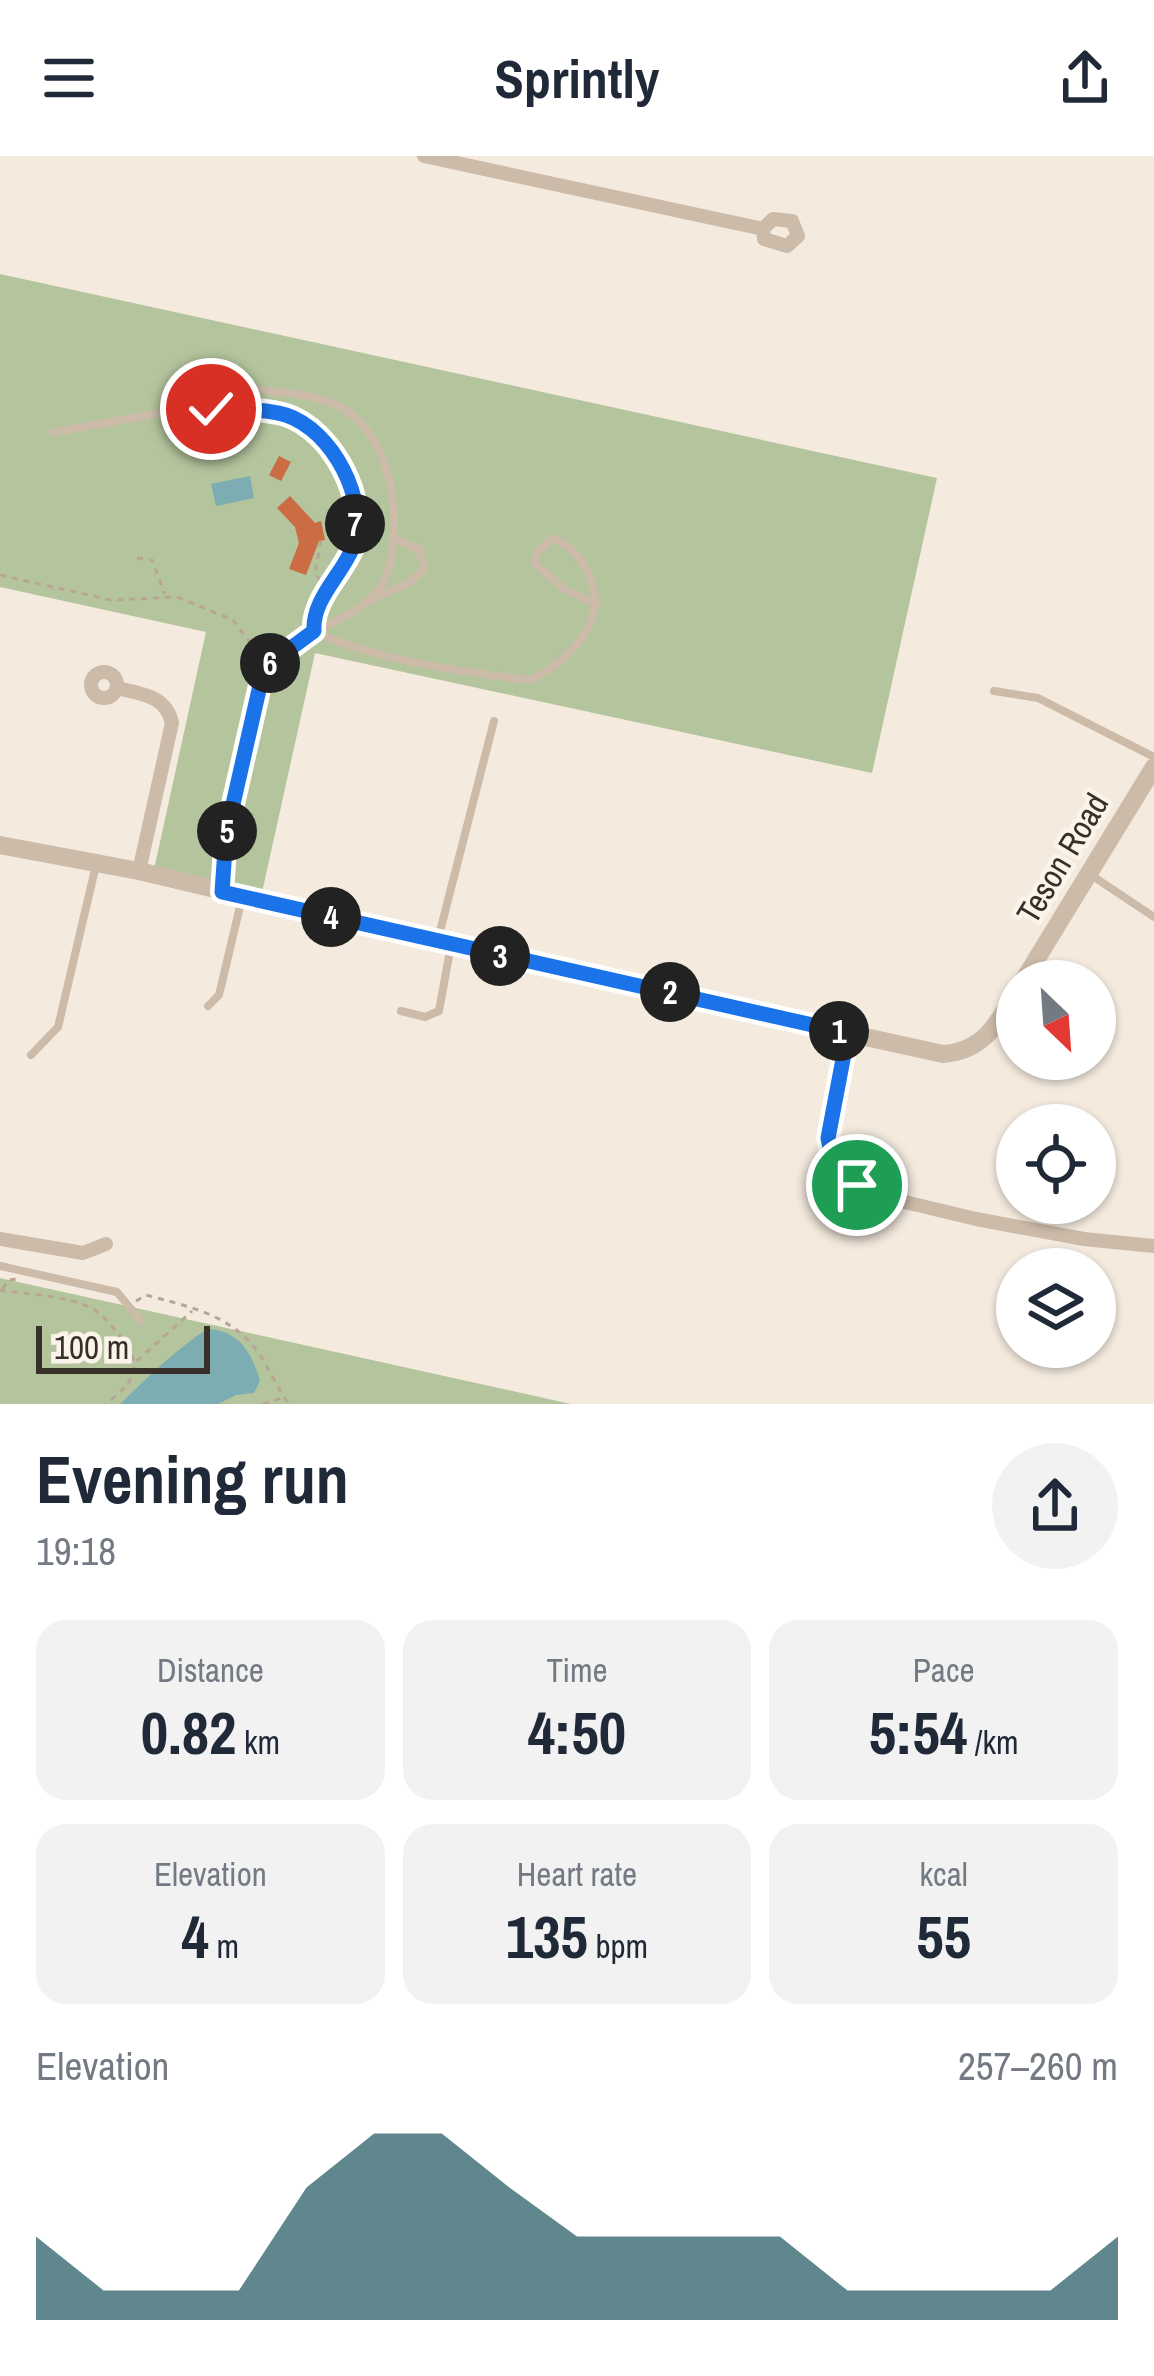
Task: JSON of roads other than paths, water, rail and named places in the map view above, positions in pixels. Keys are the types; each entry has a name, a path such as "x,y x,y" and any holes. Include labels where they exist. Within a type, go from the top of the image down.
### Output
{"street":[{"path":"424,156 763,229"},
{"path":"117,688 160,700 170,711 172,723 140,871"},
{"name":"Teson Road","path":"1036,960 1154,766"},
{"path":"0,845 140,871 928,1051 958,1053 988,1035 996,1023"},
{"path":"848,1033 828,1138 832,1157 857,1185 976,1219 1154,1246"},
{"path":"0,1239 83,1253 106,1244"}],"lane":[{"path":"206,405 211,391 231,386 333,402 377,446 389,473 393,538 386,576 371,600"},
{"path":"54,432 206,405 271,411 311,428 335,456 355,499 354,545 313,617 314,631"},
{"path":"208,1006 219,994 232,895 226,835 261,681 268,665 314,631 409,583 424,569 420,550 393,538"},
{"path":"314,631 386,654 530,680 550,670 575,644 593,622 597,605 586,567 570,546 553,538 538,551 534,563 564,589 597,605"},
{"path":"994,691 1038,698 1154,757"},
{"path":"401,1011 424,1017 439,1011 444,942 494,722"},
{"path":"31,1054 58,1027 96,863"},
{"path":"1088,873 1154,917"},
{"path":"0,1266 118,1292 141,1322"}],"water":[{"path":"250,476 254,498 216,506 211,484"},
{"path":"207,1329 227,1333 248,1352 260,1381 254,1393 218,1404 120,1404 172,1355"}]}
